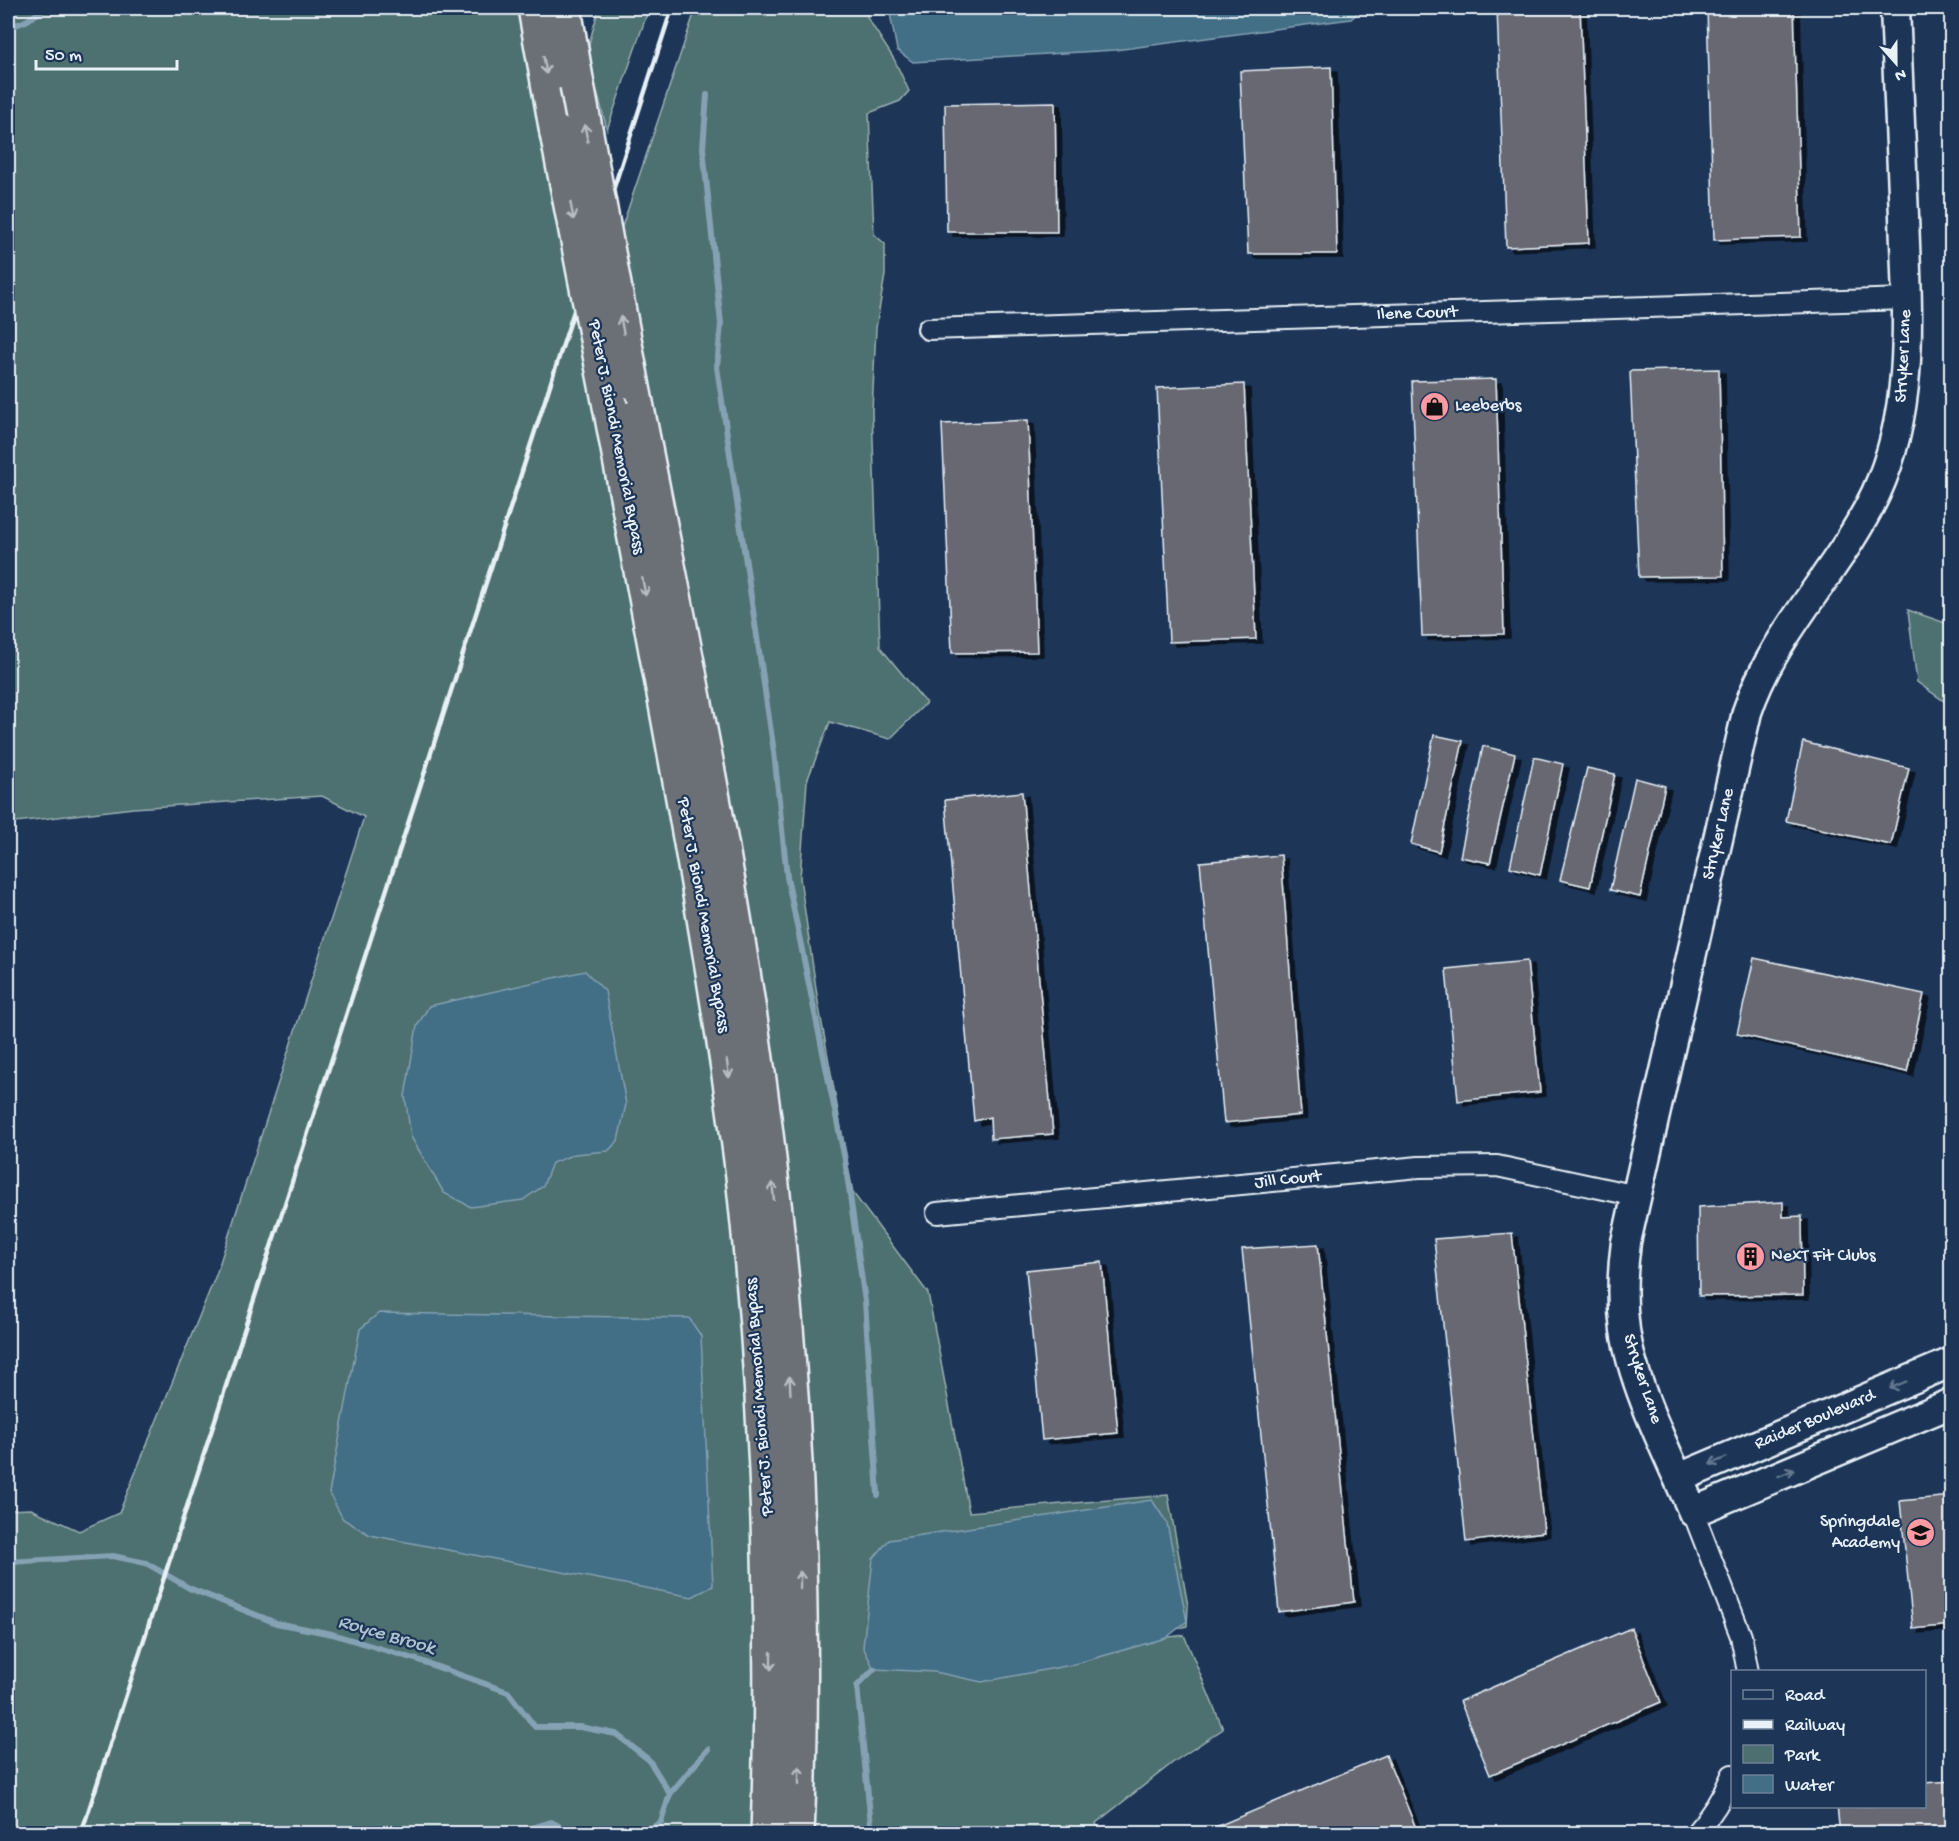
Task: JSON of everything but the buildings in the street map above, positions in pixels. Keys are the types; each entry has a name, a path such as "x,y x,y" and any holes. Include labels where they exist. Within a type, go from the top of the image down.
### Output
{"highway":[{"name":"Peter J. Biondi Memorial Bypass","path":"535,8 689,826 725,1046 742,1174 759,1344 767,1460 771,1579 771,1761 768,1833"},
{"name":"Peter J. Biondi Memorial Bypass","path":"564,8 726,879 744,981 769,1160 788,1355 800,1566 797,1833"}],"street":[{"name":"Stryker Lane","path":"1748,1670 1741,1636 1693,1512 1649,1409 1634,1365 1626,1332 1622,1297 1623,1263 1747,712 1773,654 1858,526 1876,493 1901,414 1906,378 1907,299 1895,8"},
{"name":"Ilene Court","path":"928,329 1907,299"},
{"name":"Jill Court","path":"937,1213 1419,1167 1460,1166 1497,1166 1637,1196"},
{"name":"Raider Boulevard","path":"1679,1478 1952,1362"},
{"name":"Raider Boulevard","path":"1693,1512 1952,1403"},
{"path":"1695,1833 1708,1819 1724,1794 1731,1777"}],"green space":[{"path":"8,8 519,8 583,342 696,8 866,8 867,17 894,59 909,91 900,101 869,113 874,234 885,244 885,275 876,328 872,411 880,647 926,703 890,739 830,722 807,781 800,878 818,1002 853,1193 928,1293 969,1512 1168,1495 1188,1606 1187,1626 1132,1642 1184,1635 1223,1729 1175,1761 1096,1823 1100,1833 8,1833 8,1510 31,1509 79,1531 119,1513 216,1275 364,817 322,796 133,808 8,823"},
{"path":"599,8 649,8 607,130 587,51"},
{"path":"1908,610 1951,625 1951,706 1917,682"}],"water":[{"path":"889,8 1363,8 1351,19 1115,50 913,62 897,50"},
{"path":"585,971 605,991 626,1104 618,1141 608,1151 575,1154 552,1163 543,1186 523,1200 471,1207 444,1193 411,1137 405,1096 417,1026 429,1006"},
{"path":"379,1313 689,1318 701,1336 713,1586 692,1597 370,1535 343,1519 329,1493 360,1329"},
{"path":"1152,1500 1167,1523 1187,1621 1166,1638 1071,1665 982,1682 935,1672 874,1669 863,1647 873,1559 889,1540"}],"waterway":[{"path":"8,28 26,21 46,8"},
{"path":"707,95 703,148 721,324 717,367 774,752 787,877 845,1160 865,1302 878,1495"},
{"name":"Royce Brook","path":"8,1562 113,1556 146,1563 189,1588 276,1623 332,1634 418,1660 508,1692 535,1727 580,1727 616,1734 649,1760 670,1794 661,1822 642,1834"},
{"path":"872,1834 857,1686 874,1669"},
{"path":"670,1794 708,1749"},
{"name":"Royce Brook","path":"526,1834 532,1828 551,1822 575,1834"}],"railway":[{"path":"81,1834 226,1376 672,8"}],"place":[{"name":"Leeberbs","path":"1434,406"},
{"name":"NexT Fit Clubs","path":"1750,1256"},
{"name":"Springdale Academy","path":"1921,1532"}]}
